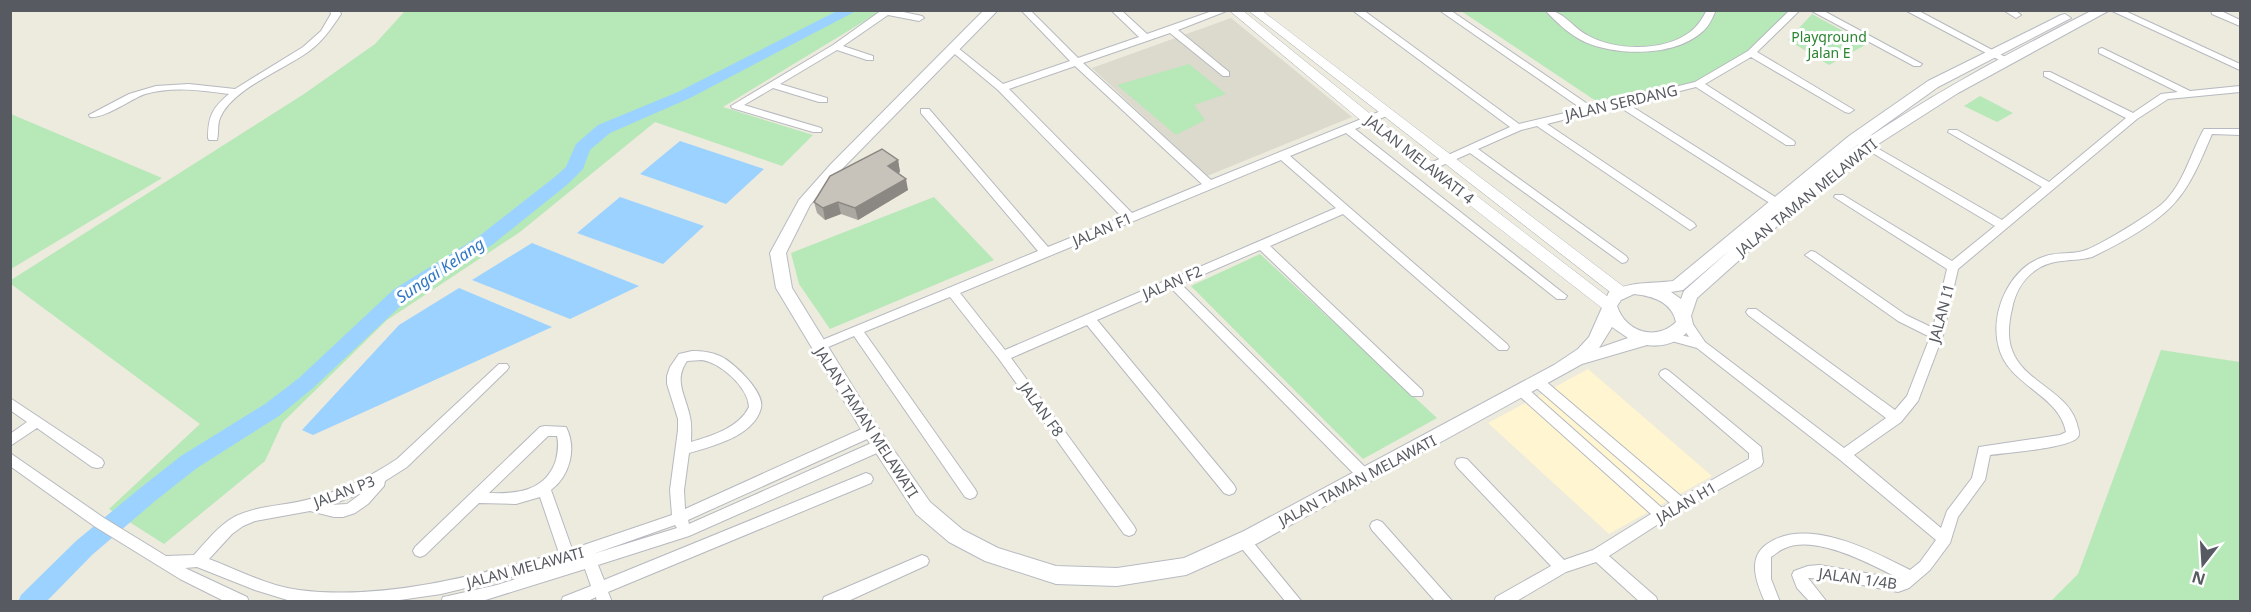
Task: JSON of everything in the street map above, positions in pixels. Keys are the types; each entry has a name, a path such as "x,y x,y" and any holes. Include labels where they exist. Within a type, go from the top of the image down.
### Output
{"main road":[{"name":"JALAN TAMAN MELAWATI","path":"992,10 955,51 836,167 804,203 778,253 784,288 876,438 923,508 956,536 992,555 1056,575 1117,577 1186,566 1243,540 1560,370 1588,352 1602,333 1608,309"},
{"name":"JALAN TAMAN MELAWATI","path":"1649,289 1677,286 1860,142 1961,84 1999,57 2080,10"},
{"name":"JALAN TAMAN MELAWATI","path":"1999,57 2104,10"},
{"name":"JALAN TAMAN MELAWATI","path":"1684,318 1690,296 1780,206"},
{"path":"1633,288 1649,289 1664,295 1677,304 1684,318 1684,326 1672,337 1645,339 1622,329 1608,309 1611,296 1619,291 1633,288"},
{"name":"JALAN TAMAN MELAWATI","path":"1560,370 1606,350 1645,339"}],"street":[{"path":"213,138 212,121 223,102 234,92 309,49 332,24 336,14 334,10"},
{"path":"1115,10 1146,38"},
{"path":"1002,88 1171,29 1210,13 1225,10"},
{"name":"JALAN MELAWATI 4","path":"1234,10 1608,309"},
{"name":"JALAN MELAWATI 4","path":"1253,10 1619,291"},
{"path":"1356,10 1517,128"},
{"path":"1443,10 1589,109"},
{"path":"1549,10 1588,40 1603,45 1641,49 1671,44 1695,33 1706,22 1712,10"},
{"name":"JALAN SERDANG","path":"1430,167 1517,128 1698,84 1751,53 1797,10"},
{"path":"1814,10 1917,64"},
{"path":"1910,10 1999,57"},
{"path":"2114,10 2241,67"},
{"path":"817,130 736,106 889,11 919,18"},
{"path":"1025,11 1076,62 1211,186"},
{"path":"2215,12 2241,23"},
{"path":"1171,29 1226,74"},
{"path":"836,46 870,58"},
{"path":"955,51 1002,88 1130,218"},
{"path":"2102,51 2186,92"},
{"path":"1751,53 1849,110"},
{"path":"2047,74 2133,117"},
{"path":"1698,84 1790,143"},
{"path":"773,85 823,100"},
{"path":"94,115 144,91 161,88 209,88 234,92"},
{"name":"JALAN I1","path":"1844,455 1896,418 1913,398 1937,335 1953,267 2133,117 2165,96 2186,92 2241,89"},
{"path":"1618,102 1780,206"},
{"path":"925,111 1046,253"},
{"name":"JALAN F1","path":"819,346 1385,113"},
{"path":"1538,122 1690,226"},
{"path":"1348,129 1562,296"},
{"name":"JALAN 1/4B","path":"1820,602 1802,584 1799,575 1805,571 1829,572 1898,586 1904,584 1925,566 1945,539 1953,515 1978,480 1984,452 2063,440 2073,434 2073,424 2062,409 2011,364 2003,346 2007,301 2015,282 2038,264 2061,256 2087,255 2165,207 2177,192 2208,131 2241,132"},
{"path":"1953,132 2050,187"},
{"path":"1860,142 2003,226"},
{"path":"1471,149 1623,259"},
{"path":"1282,156 1503,347"},
{"path":"1839,197 1953,267"},
{"name":"JALAN F2","path":"1003,356 1171,281 1342,210"},
{"path":"1261,244 1417,393"},
{"path":"1811,255 1902,318 1937,335"},
{"path":"1171,281 1365,476"},
{"name":"JALAN F8","path":"952,291 1003,356 1129,530"},
{"path":"1752,312 1896,418"},
{"path":"1088,318 1229,489"},
{"path":"1684,318 1701,345 1844,455 1945,539"},
{"path":"857,331 970,493"},
{"path":"1672,337 1701,345"},
{"path":"681,450 702,445 738,429 753,413 756,404 753,395 738,377 719,361 692,355 683,357 675,366 672,378 686,428 681,450 676,493 682,525"},
{"name":"JALAN P3","path":"198,561 229,528 240,521 310,505 330,511 346,512 357,507 385,475 402,463 502,367"},
{"name":"JALAN H1","path":"1501,602 1562,567 1598,555 1661,515 1756,462 1756,451 1665,374"},
{"path":"1538,382 1681,504"},
{"path":"1522,391 1661,515"},
{"path":"10,403 97,463"},
{"path":"10,441 36,422"},
{"path":"420,551 475,497 545,431 558,430 566,439 561,468 544,490 510,500 475,497"},
{"name":"JALAN MELAWATI","path":"448,602 496,591 682,525 876,438"},
{"path":"12,460 99,522 163,562 237,601 255,584"},
{"path":"1462,463 1562,567"},
{"path":"568,602 603,595 866,479"},
{"path":"544,490 568,557"},
{"path":"1377,526 1446,602"},
{"path":"1243,540 1294,602"},
{"path":"1773,602 1764,582 1762,568 1764,554 1780,543 1806,540 1836,545 1869,557 1910,577"},
{"path":"1598,555 1651,602"},
{"name":"JALAN MELAWATI","path":"163,562 198,561 255,584 297,596 348,600 441,588 568,557 588,557"},
{"path":"588,557 603,595"},
{"path":"829,602 849,597 922,561"}],"shaded area":[{"path":"1231,18 1352,117 1207,176 1092,68"},
{"path":"1588,369 1712,476 1609,534 1488,423"}],"green space":[{"path":"409,10 881,11 723,107 813,135 782,166 655,122 520,232 387,320 283,422 265,461 164,544 109,509 200,424 11,284 11,280 304,94 375,44 404,12"},
{"path":"1461,11 1797,11 1749,54 1701,82 1596,101"},
{"name":"Playground Jalan E","path":"1812,14 1867,44 1829,65 1788,40"},
{"path":"1189,64 1226,94 1194,105 1205,120 1176,135 1117,85"},
{"path":"1980,96 2013,113 1997,122 1964,106"},
{"path":"11,114 162,178 11,269"},
{"path":"934,197 994,260 830,329 799,284 791,253"},
{"path":"1260,254 1437,418 1363,459 1191,286"},
{"path":"2161,350 2240,362 2240,601 2051,601 2078,574"}],"water":[{"path":"680,141 764,169 726,204 640,174"},
{"path":"620,197 704,226 663,264 577,233"},
{"path":"532,243 639,286 570,319 472,280"},
{"path":"459,288 552,327 313,435 302,430 399,325"}],"building":[{"path":"882,149 898,160 888,166 906,179 855,208 838,202 823,208 814,202 830,176"}],"waterway":[{"name":"Sungai Kelang","path":"30,602 84,548 147,495 189,462 272,410 306,383 400,295 485,241 562,180 574,169 582,148 604,129 684,95 851,10"}]}
